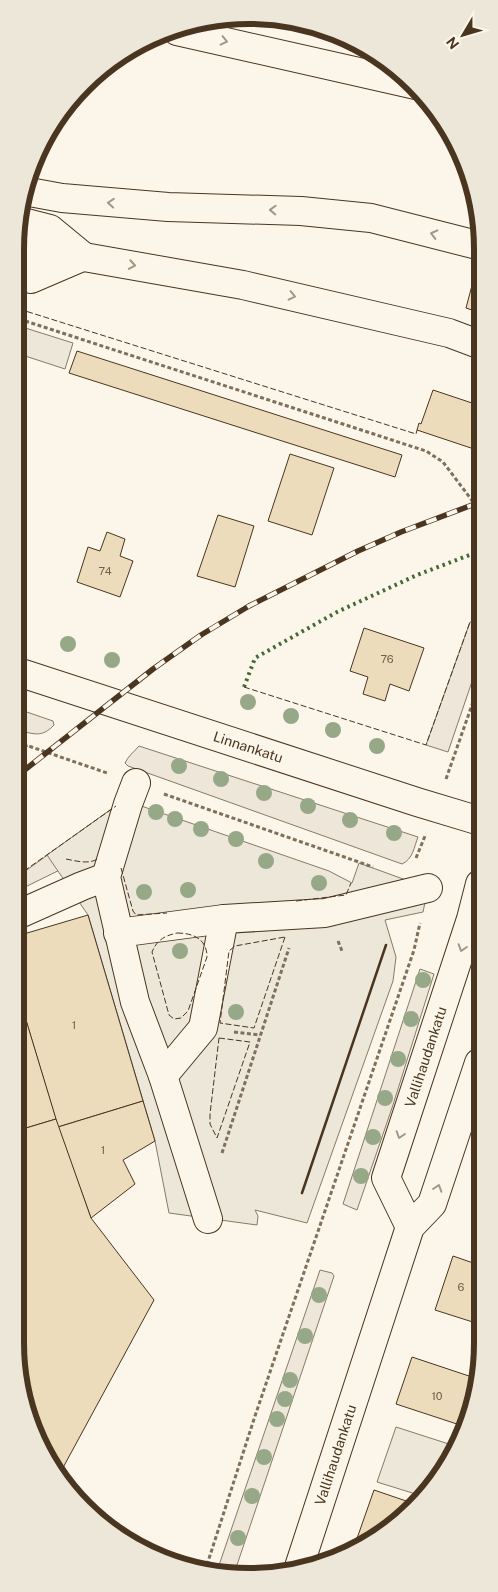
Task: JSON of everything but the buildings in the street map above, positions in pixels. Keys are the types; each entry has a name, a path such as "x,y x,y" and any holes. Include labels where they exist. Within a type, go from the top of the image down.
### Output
{"street":[{"path":"187,32 400,82"},
{"path":"31,192 62,198 158,206 301,211 371,218 474,244"},
{"path":"26,223 50,229 84,257"},
{"path":"24,250 84,257 243,284 449,334 474,343"},
{"path":"24,278 32,279 84,257"},
{"name":"Linnankatu","path":"24,674 474,819"},
{"path":"136,784 106,877 135,1002 163,1076 208,1219"},
{"path":"24,912 106,877"},
{"path":"118,933 224,919 325,914 428,888"},
{"name":"Vallihaudankatu","path":"410,1226 386,1178 474,907"},
{"path":"163,1076 203,1028 224,919"},
{"name":"Vallihaudankatu","path":"300,1562 410,1226 432,1204 474,1078"}],"path":[{"path":"24,321 426,451 443,462 474,503"},
{"path":"451,764 474,699"},
{"path":"24,744 375,868"},
{"path":"24,748 27,745"},
{"path":"414,861 437,808"},
{"path":"207,1564 255,1416 414,950 428,888"},
{"path":"198,1187 220,1158 300,914"}],"shaded area":[{"path":"24,328 73,343 65,369 24,356"},
{"path":"470,622 474,623 474,676 448,752 426,745"},
{"path":"24,711 53,721 54,725 46,732 33,734 24,732"},
{"path":"139,746 418,837 414,849 409,859 402,864 128,766 125,763 126,761"},
{"path":"124,800 78,861 24,888 24,872"},
{"path":"124,800 329,871 352,883 359,863 428,888 423,912 385,920 396,957 393,981 307,1223 255,1210 258,1216 257,1225 169,1213 155,1141 88,915 47,855"},
{"path":"420,969 434,974 393,1105 357,1210 343,1204"},
{"path":"320,1270 332,1273 334,1276 236,1568 219,1566"},
{"path":"396,1427 450,1444 428,1480 416,1494 377,1482"}],"railway":[{"path":"24,770 153,669 201,635 249,606 358,551 401,532 474,504"}],"hedge":[{"path":"244,687 255,658 337,612 417,575 474,553"}],"fence":[{"path":"24,311 416,434 417,430"},
{"path":"244,687 426,745 470,622"},
{"path":"24,871 116,806"},
{"path":"66,859 87,862 99,858"},
{"path":"121,868 133,911 136,915 167,913"},
{"path":"296,901 346,895 351,883"},
{"path":"177,933 188,934 202,941 207,957 188,1011 181,1018 174,1019 169,1015 152,952 156,944 162,939 177,933"},
{"path":"285,937 254,1028 220,1023 229,951 235,946 285,937"},
{"path":"219,1038 250,1042 217,1138 210,1124 210,1114 219,1038"}],"wall":[{"path":"302,1193 386,945"}]}
